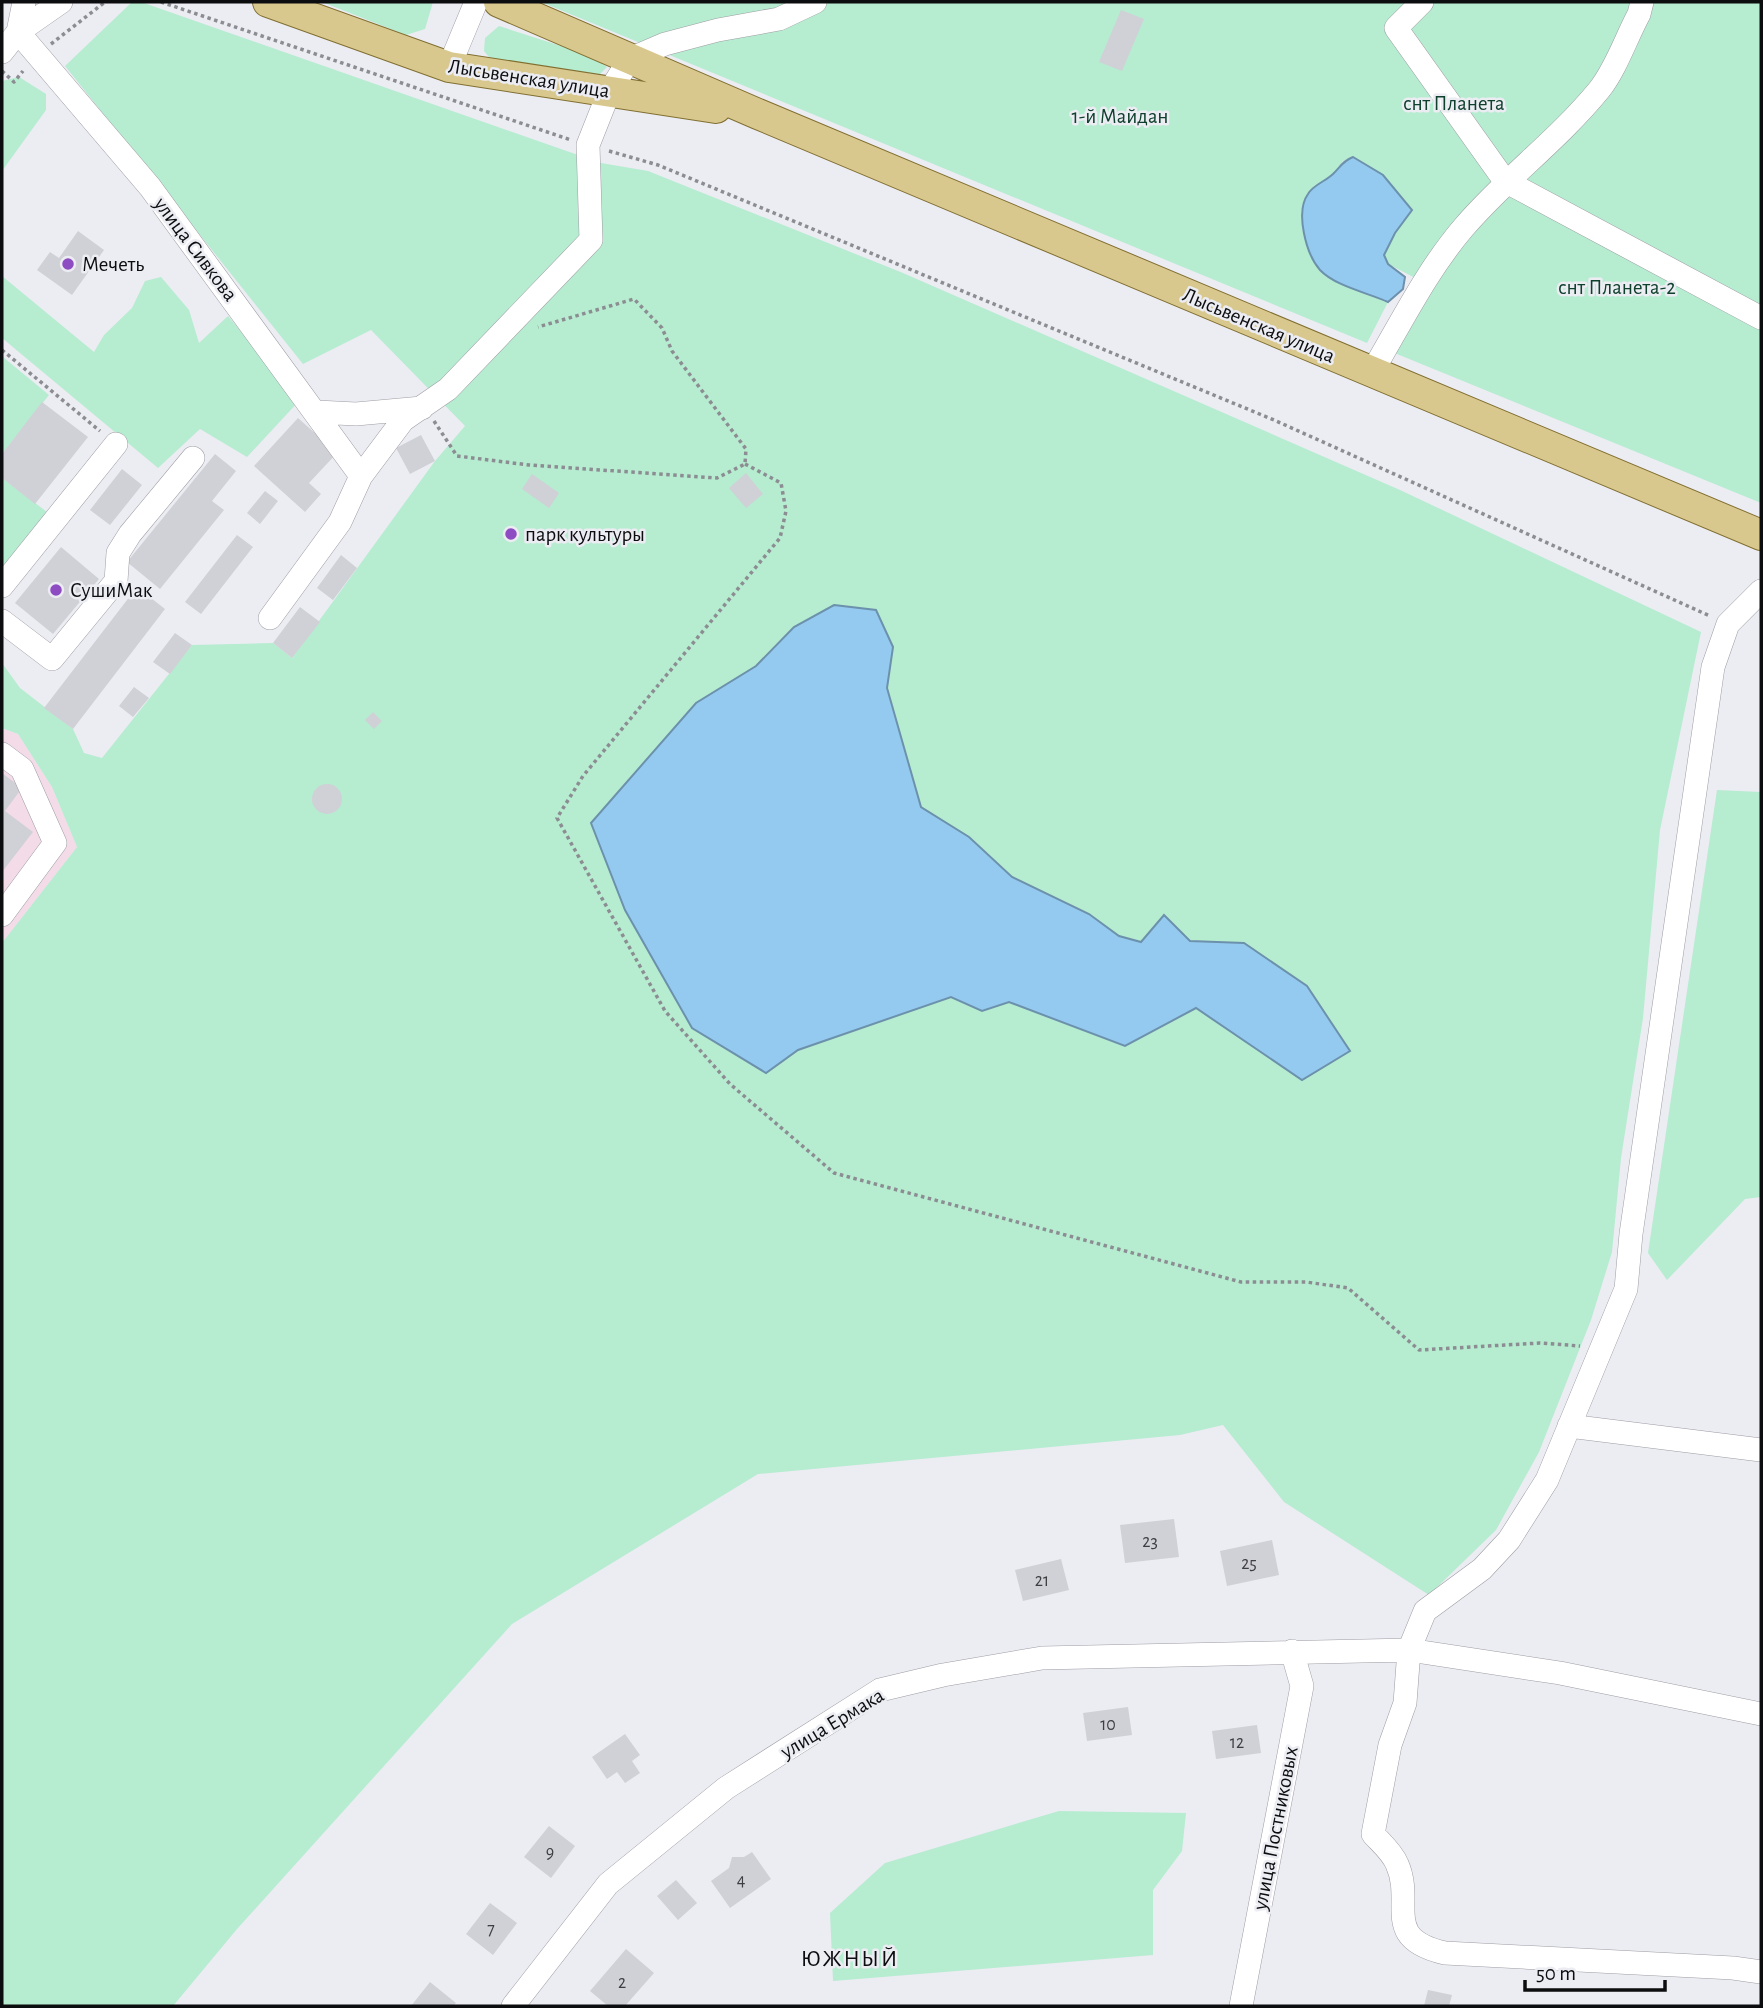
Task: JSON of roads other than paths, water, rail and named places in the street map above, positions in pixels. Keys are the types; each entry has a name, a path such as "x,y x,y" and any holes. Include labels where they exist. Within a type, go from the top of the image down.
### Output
{"main road":[{"name":"Лысьвенская улица","path":"268,2 449,67 758,114"},
{"name":"Лысьвенская улица","path":"499,2 758,114 1761,535"}],"street":[{"path":"18,32 23,2"},
{"path":"2,52 18,32 61,2"},
{"path":"449,67 476,2"},
{"path":"270,618 340,522 361,476 403,421 425,408 448,389 590,240 588,145 609,92 630,59 665,44 705,33 779,19 815,2"},
{"path":"1422,2 1396,28 1505,181 1761,318"},
{"path":"1372,372 1424,284 1461,230 1505,181 1527,163 1600,88 1639,14 1642,2"},
{"name":"улица Сивкова","path":"18,32 150,187 317,412 361,476"},
{"path":"317,412 356,414 425,408"},
{"path":"2,586 116,444"},
{"path":"2,621 52,659 116,581 118,553 130,534 193,458"},
{"path":"1761,591 1728,624 1713,667 1630,1234 1626,1289 1547,1480 1509,1540 1482,1569 1425,1611 1409,1650 1405,1703 1390,1745 1373,1833 1397,1864 1403,1918 1411,1938 1423,1948 1445,1953 1720,1967 1761,1972"},
{"path":"2,754 22,769 55,843 2,915"},
{"path":"1569,1426 1761,1450"},
{"name":"улица Ермака","path":"513,2006 608,1884 726,1788 880,1690 943,1675 1042,1658 1409,1650 1560,1673 1761,1714"},
{"name":"улица Постниковых","path":"1241,2006 1302,1685 1292,1651"}],"water":[{"path":"1353,157 1383,175 1412,210 1395,233 1384,255 1388,264 1405,277 1403,289 1388,302 1326,276 1310,254 1304,233 1302,211 1308,194"},
{"path":"834,605 876,610 893,647 887,688 921,807 969,837 1012,877 1089,914 1119,936 1141,942 1164,915 1190,941 1244,943 1307,986 1350,1051 1302,1080 1196,1008 1125,1046 1009,1002 982,1011 951,997 798,1050 766,1073 692,1028 625,910 591,823 696,703 756,666 794,627"}],"place":[{"name":"Мечеть","path":"68,264"},
{"name":"парк культуры","path":"511,534"},
{"name":"СушиМак","path":"56,590"}],"district":[{"name":"ЮЖНЫЙ","path":"850,1958"}],"park label":[{"name":"снт Планета","path":"1454,103"},
{"name":"1-й Майдан","path":"1120,116"},
{"name":"снт Планета-2","path":"1617,287"}]}
